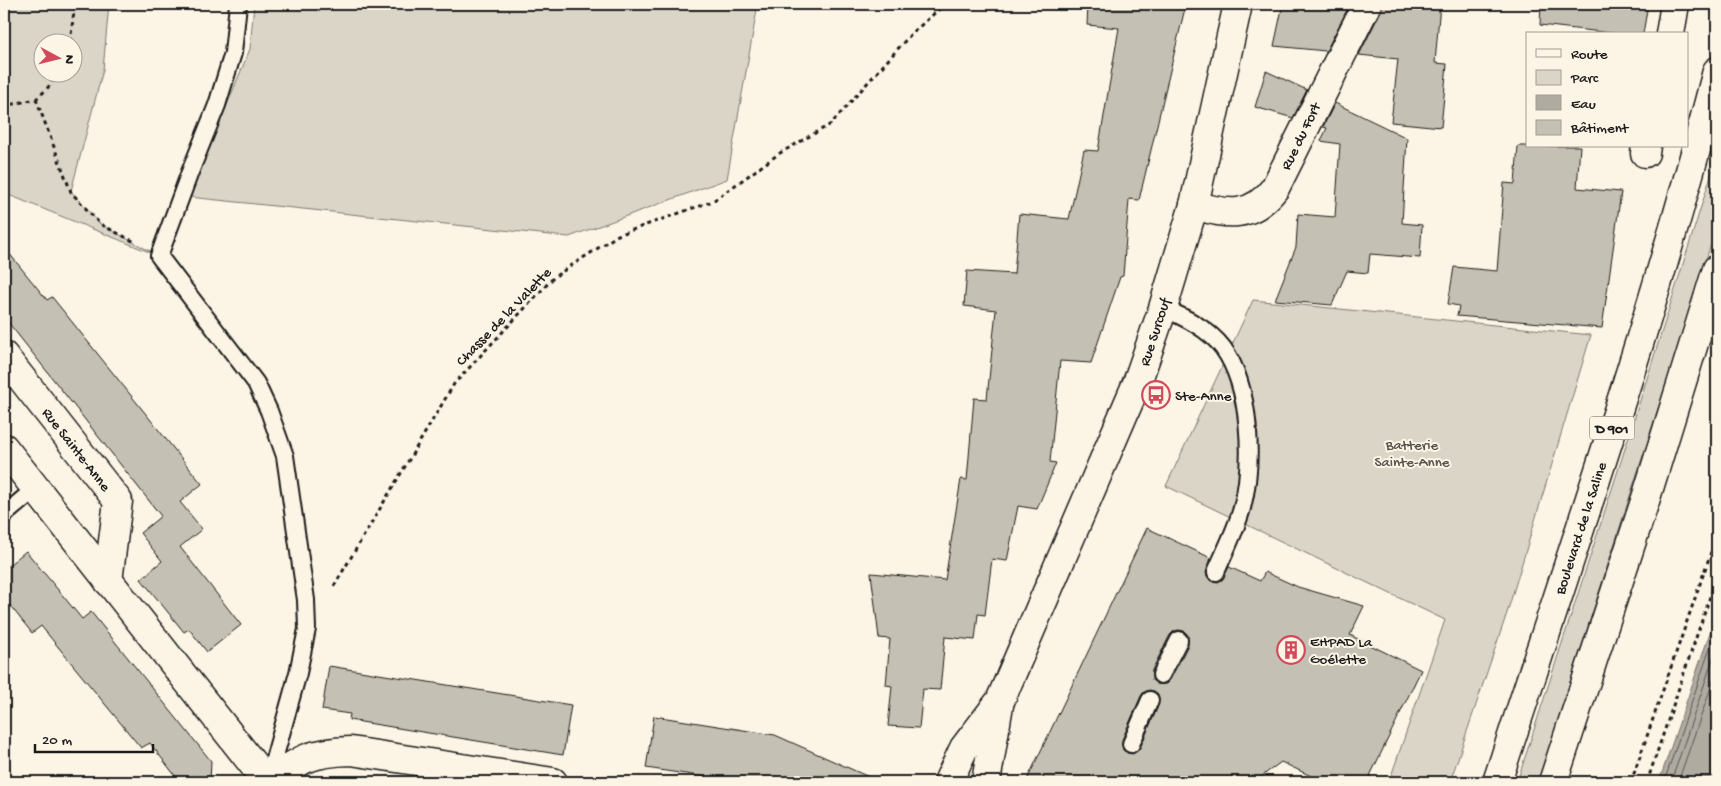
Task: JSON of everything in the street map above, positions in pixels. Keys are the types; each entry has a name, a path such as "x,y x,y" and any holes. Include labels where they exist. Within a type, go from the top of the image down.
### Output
{"main road":[{"name":"Rue Surcouf","path":"986,782 1000,701 1137,383 1163,308 1194,205 1238,4"},
{"name":"Rue du Fort","path":"1194,205 1223,212 1246,211 1258,206 1267,198 1275,188 1367,4"},
{"path":"1670,32 1675,4"},
{"name":"Boulevard de la Saline","path":"1497,782 1667,255 1717,71"},
{"path":"1553,782 1646,498 1717,269"},
{"name":"Rue Sainte-Anne","path":"4,356 118,501 108,581"},
{"path":"4,448 268,782 306,758 325,752 351,751 553,782"},
{"name":"Rue Surcouf","path":"948,782 964,748 1000,701"}],"lane":[{"path":"238,4 233,53 217,105 159,256 256,384 269,411 285,456 306,600 307,629 298,673 268,782"},
{"path":"1163,308 1183,316 1222,346 1234,365 1240,387 1248,427 1250,462 1242,508 1216,572"},
{"path":"4,515 36,488"},
{"path":"1161,675 1179,640"},
{"path":"1130,744 1150,700"}],"path":[{"path":"71,32 75,4"},
{"name":"Chasse de la Valette","path":"307,629 454,384 554,277 618,235 713,201 780,153 831,124 911,34 945,4"},
{"path":"4,106 36,99 52,82"},
{"path":"36,99 71,192 100,224 159,256"},
{"path":"1631,782 1717,535"},
{"path":"1647,782 1717,576"}],"green space":[{"path":"4,4 109,4 103,70 71,191 100,224 159,256 4,193"},
{"path":"254,4 758,4 727,179 569,237 189,197 250,49"},
{"path":"1717,156 1717,225 1538,782 1517,782 1622,458"},
{"name":"Batterie Sainte-Anne","path":"1253,300 1591,335 1507,613 1450,782 1389,782 1445,620 1166,486"}],"water":[{"path":"1717,612 1717,782 1659,782"}],"building":[{"path":"1088,4 1186,4 1139,200 1129,199 1123,276 1120,277 1091,363 1060,361 1050,462 1056,463 1037,509 1018,506 1007,561 992,559 985,615 978,614 975,640 945,637 940,690 923,689 919,728 888,726 892,686 886,685 890,639 879,638 871,573 945,580 961,479 967,480 974,398 987,399 996,310 964,306 967,271 1014,274 1019,214 1069,219 1084,150 1098,151 1119,28 1087,25"},
{"path":"1283,4 1350,4 1326,51 1274,46"},
{"path":"1383,4 1440,4 1435,63 1447,64 1441,127 1391,122 1398,59 1359,55"},
{"path":"1541,4 1648,4 1643,32 1602,32 1540,25"},
{"path":"1266,71 1307,90 1293,118 1255,107"},
{"path":"1335,103 1407,138 1402,223 1422,225 1420,258 1370,254 1368,273 1347,271 1332,305 1275,300 1296,247 1298,214 1335,217 1340,144 1321,141 1327,128 1323,127"},
{"path":"1518,146 1526,146 1526,148 1580,148 1577,188 1621,192 1602,328 1457,316 1459,306 1448,304 1454,267 1497,271 1504,183 1515,184"},
{"path":"4,247 47,300 52,297 202,484 180,502 202,529 180,547 241,625 207,652 189,629 184,632 141,579 162,561 140,533 161,516 4,317"},
{"name":"EHPAD La Goélette","path":"1147,528 1211,558 1206,573 1212,581 1218,582 1222,580 1229,567 1260,581 1265,572 1298,587 1364,606 1350,635 1421,670 1367,782 1324,782 1281,762 1254,782 1026,782","holes":["1174,631 1184,631 1188,635 1188,645 1170,680 1166,684 1157,684 1152,680 1152,670 1170,635","1149,690 1158,694 1159,704 1140,748 1133,754 1128,753 1123,750 1122,740 1141,696"]},
{"path":"26,551 82,619 91,612 211,761 210,782 180,782 150,743 141,748 41,626 32,633 4,598 4,569"},
{"path":"329,666 571,705 563,755 349,720 350,714 322,710"},
{"path":"654,716 775,735 880,782 739,782 646,768"}],"place":[{"name":"Ste-Anne","path":"1156,395"},
{"name":"EHPAD La Goélette","path":"1291,650"}]}
